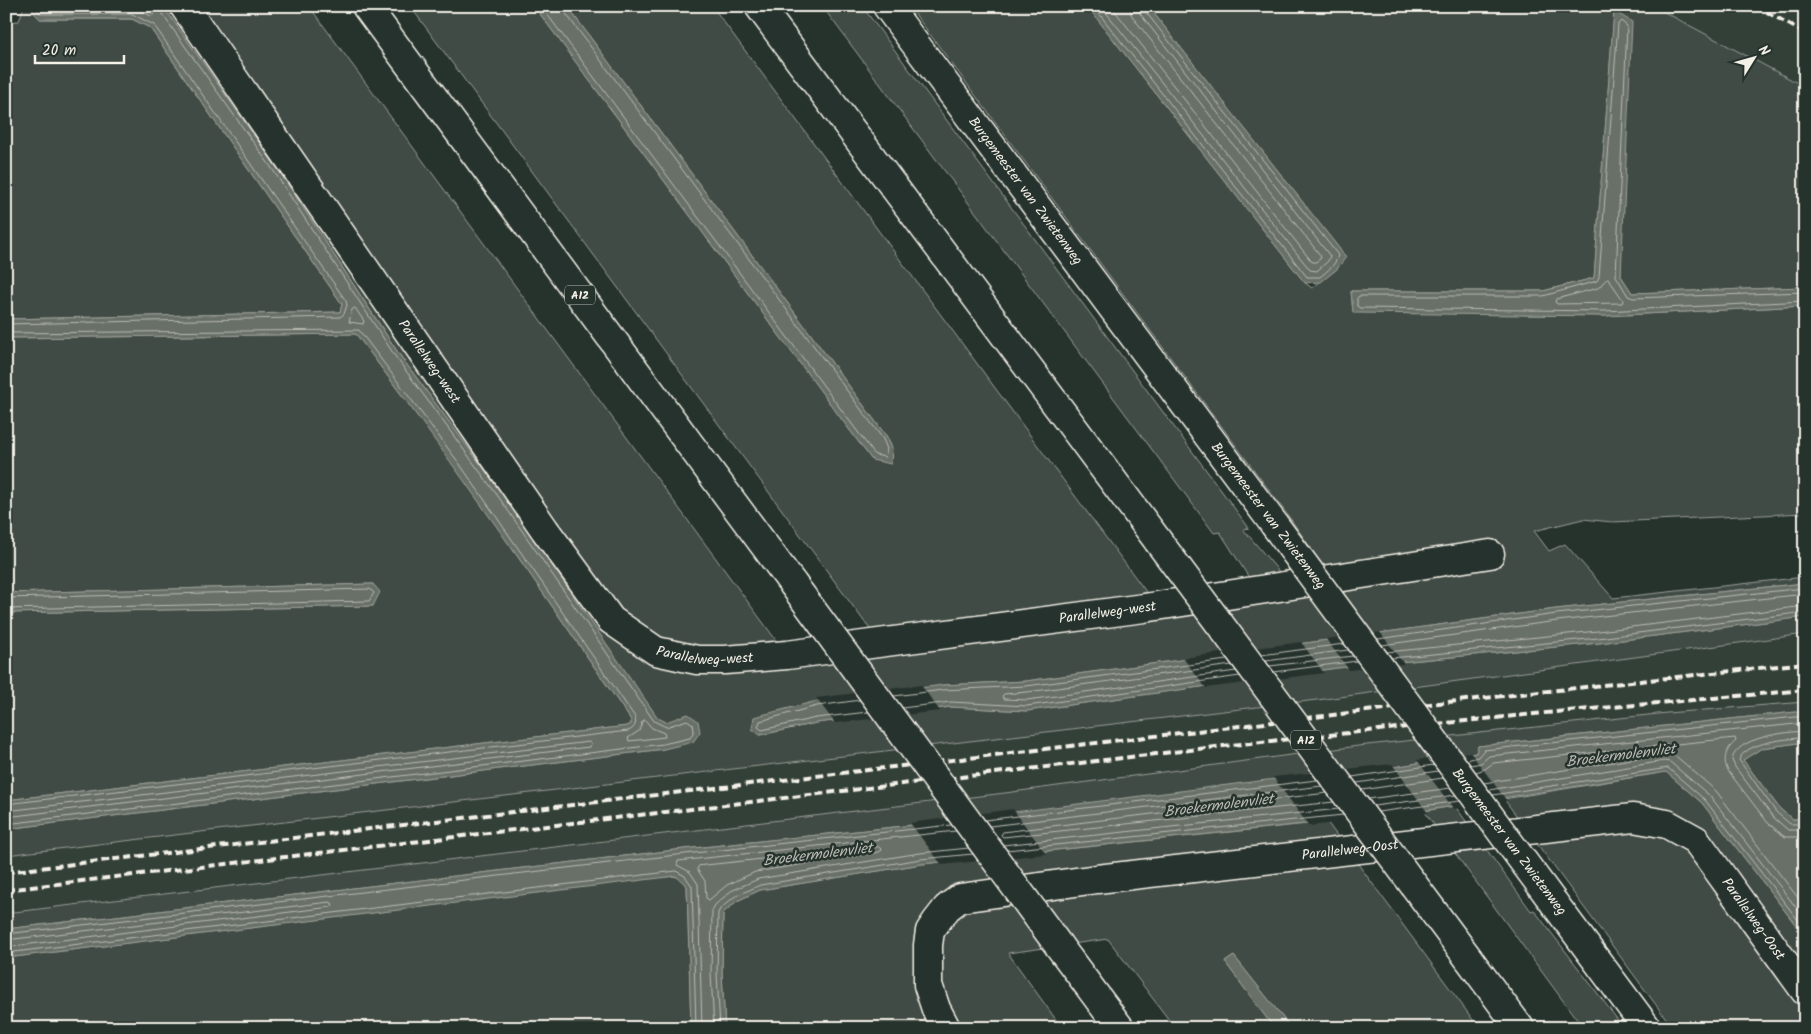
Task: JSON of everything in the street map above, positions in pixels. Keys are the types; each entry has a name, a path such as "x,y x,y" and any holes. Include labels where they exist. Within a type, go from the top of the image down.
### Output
{"main road":[{"name":"Parallelweg-west","path":"184,6 545,530 611,620 656,650 697,660 725,660 787,655 1154,607 1490,554"},
{"name":"A12","path":"366,6 1120,1028"},
{"name":"A12","path":"759,6 1520,1028"},
{"name":"Burgemeester van Zwietenweg","path":"887,6 1647,1028"},
{"name":"Parallelweg-Oost","path":"946,1028 936,1009 928,985 928,945 930,931 936,922 947,908 960,898 1097,879 1634,818 1667,824 1696,840 1805,991"}],"shaded area":[{"path":"20,6 34,6 32,11 40,19 132,19 150,28 342,304 340,312 6,319 6,22 19,21 23,9"},
{"path":"163,6 309,6 787,655 886,651 410,6 534,6 872,460 892,448 887,437 567,6 712,6 1161,612 1262,598 1220,532 1214,533 822,6 862,6 1249,528 1243,529 1298,594 1338,588 1292,521 909,6 1087,6 1305,283 1312,288 1337,269 1345,256 1148,6 1653,6 1805,87 1805,287 1632,293 1621,276 1614,12 1594,278 1543,291 1351,291 1353,312 1604,316 1805,306 1805,513 1612,522 1583,519 1534,531 1549,551 1565,544 1613,598 1805,577 1805,583 1556,609 1026,681 943,685 761,735 816,723 951,707 1027,711 1337,668 1599,643 1805,617 1805,634 1325,699 6,855 6,829 664,749 666,722 658,719 504,496 399,354 277,168"},
{"path":"1653,6 1805,6 1805,87 1668,15"},
{"path":"356,334 455,466 631,720 631,724 628,726 6,800 6,613 373,606 373,584 6,593 6,338"},
{"path":"1805,634 1805,702 1667,713 1358,746 1005,793 6,913 6,855 1325,699"},
{"path":"1805,702 1805,711 1478,746 1476,753 1377,770 6,929 6,913 1005,793 1358,746 1667,713"},
{"path":"1805,742 1805,819 1792,819 1780,809 1743,760 1762,748"},
{"path":"1666,772 1702,803 1805,937 1805,1028 1673,1028 1504,799"},
{"path":"1455,806 1531,911 1534,910 1624,1028 1583,1028 1424,811"},
{"path":"1327,822 1479,1028 1291,1028 1234,956 1225,962 1274,1028 1175,1028 1108,939 1008,953 1062,1028 725,1028 722,973 723,913 737,901 760,890 922,864"},
{"path":"671,876 678,878 687,886 691,1028 6,1028 6,958"}],"water":[{"path":"34,6 163,6 277,168 399,354 504,496 658,718 666,722 688,714 698,721 700,732 693,742 664,749 6,829 6,800 627,726 631,724 631,720 496,526 356,334 6,338 6,319 340,312 342,304 150,28 132,19 40,19 32,11"},
{"path":"534,6 567,6 887,437 892,448 891,464 872,460"},
{"path":"1087,6 1148,6 1346,257 1337,269 1321,282 1305,283"},
{"path":"1614,11 1632,22 1621,276 1632,293 1805,287 1805,306 1604,316 1353,313 1351,291 1543,291 1594,278"},
{"path":"1805,583 1805,617 1599,643 1337,668 1027,711 951,707 816,723 760,735 752,729 754,717 817,701 943,685 1026,681 1556,609"},
{"path":"373,584 380,592 373,606 6,613 6,593"},
{"name":"Broekermolenvliet","path":"1805,711 1805,742 1762,748 1743,760 1780,809 1792,819 1805,819 1805,937 1702,803 1666,772 1409,813 922,864 760,890 737,901 723,913 722,973 725,1028 691,1028 687,886 676,876 6,958 6,929 684,849 904,826 1267,780 1377,770 1476,753 1478,746"},
{"path":"1234,956 1291,1028 1274,1028 1225,962"}],"pier":[{"path":"1380,632 1404,664 1349,670 1326,639"},
{"path":"1301,642 1324,673 1206,688 1183,658"},
{"path":"921,685 940,711 835,723 816,698"},
{"path":"1470,752 1507,801 1454,809 1417,760"},
{"path":"1392,764 1428,813 1309,826 1273,777"},
{"path":"1013,809 1046,854 942,865 910,823"}],"railway":[{"path":"1756,6 1805,33"},
{"path":"6,872 1366,711 1805,663"},
{"path":"6,890 1232,745 1534,714 1805,690"}]}
